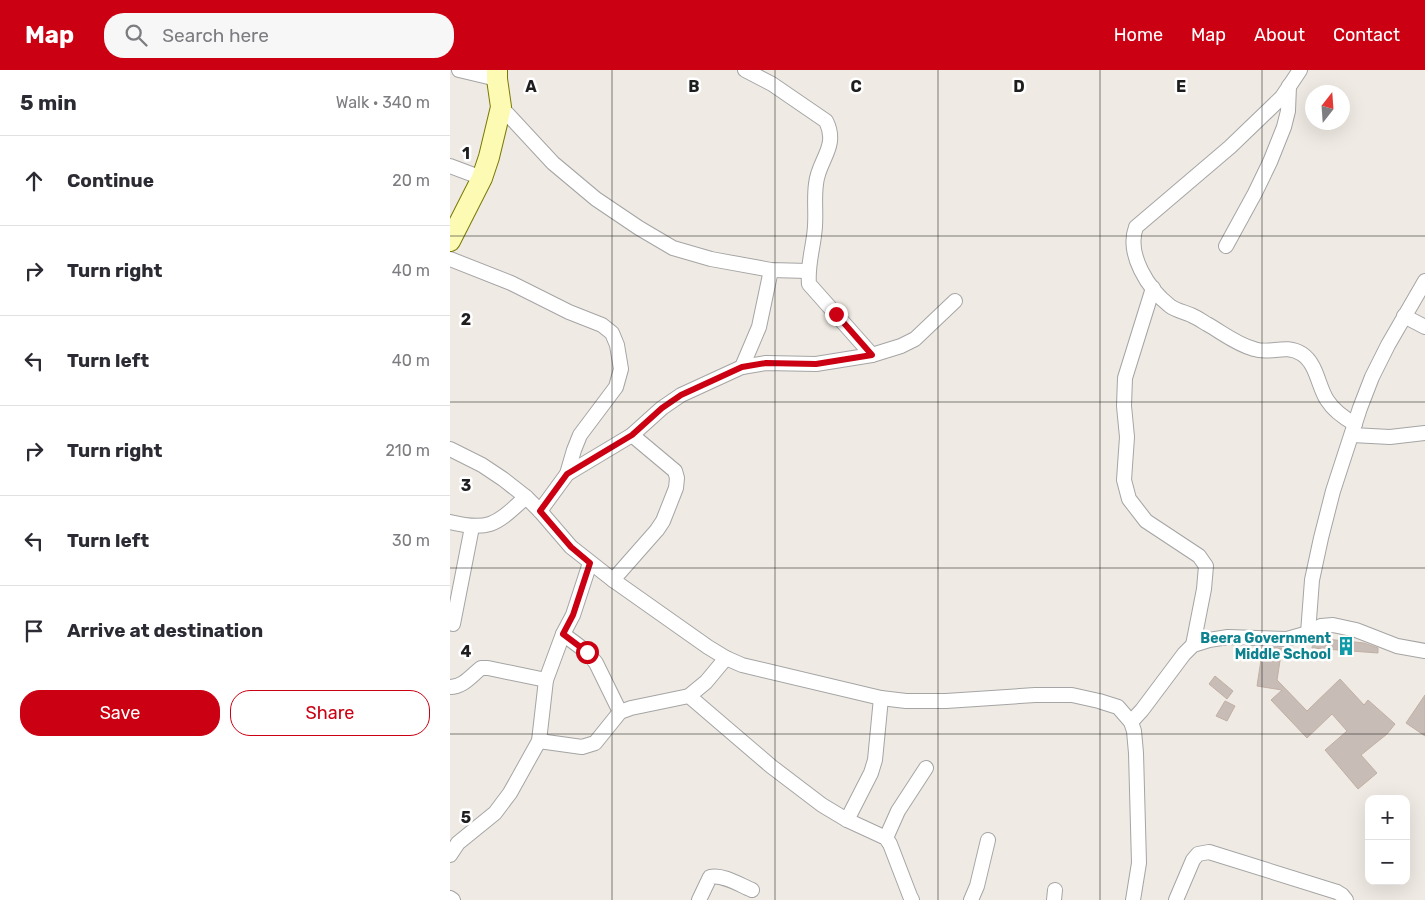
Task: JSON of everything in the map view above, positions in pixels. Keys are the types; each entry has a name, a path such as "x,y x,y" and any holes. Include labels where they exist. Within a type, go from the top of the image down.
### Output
{"street":[{"path":"450,241 482,178 501,107 497,74 459,70"},
{"path":"745,70 772,84 826,121 830,129 828,148 816,182 816,226 808,271 809,284 872,355"},
{"path":"1300,70 1282,97 1230,147 1136,226 1133,234 1135,255 1143,275 1170,306 1193,316 1241,345 1256,350 1270,351 1287,348 1300,352 1306,357 1319,380 1326,399 1335,411 1354,429 1390,436 1425,433"},
{"path":"1226,246 1255,193 1284,127 1288,111 1289,86"},
{"path":"501,107 553,163 596,199 673,248 711,259 772,270 808,271"},
{"path":"450,166 482,178"},
{"path":"450,259 511,283 569,312 602,325 612,333 617,345 621,369 616,387 580,435 567,474 540,511"},
{"path":"742,367 759,327 772,270"},
{"path":"1308,633 1312,580 1333,491 1372,377 1425,281"},
{"path":"1153,288 1125,378 1124,406 1127,437 1124,480 1129,499 1146,521 1199,556 1206,566 1204,589 1193,645"},
{"path":"567,474 632,435 662,408 681,395 742,367 766,363 816,364 872,355 901,346 915,339 955,302"},
{"path":"1404,316 1425,327"},
{"path":"613,580 657,530 663,521 676,488 677,478 675,471 632,435"},
{"path":"450,449 496,474 526,497 571,547 590,563 726,658 742,664 881,698 906,701 1035,695 1072,696 1099,700 1118,708 1131,722 1134,731 1136,753 1139,863 1133,900"},
{"path":"450,522 485,526 505,516 526,497"},
{"path":"453,624 472,526"},
{"path":"450,855 458,844 500,806 510,793 539,741 546,680 563,634 573,615 590,563"},
{"path":"1131,722 1184,654 1193,645 1209,640 1228,637 1287,639 1308,633 1321,626 1333,625 1356,630 1398,646 1425,651"},
{"path":"563,634 587,652 596,663 620,712"},
{"path":"539,741 582,747 594,743 620,712 689,696 706,682 726,658"},
{"path":"450,687 463,684 480,668 546,680"},
{"path":"689,696 772,767 822,805 847,820 886,838 912,900"},
{"path":"847,820 873,766 881,698"},
{"path":"886,838 898,811 926,768"},
{"path":"971,900 977,886 988,840"},
{"path":"1176,900 1193,860 1198,854 1209,852 1337,892 1346,900"},
{"path":"699,900 710,877 715,876 722,877 752,890"}],"building":[{"name":"Beera Government Middle School","path":"1316,638 1364,643 1378,648 1378,653 1312,648 1313,640"},
{"path":"1263,647 1282,648 1277,680 1307,711 1340,679 1364,705 1368,700 1395,724 1387,734 1361,755 1377,773 1358,789 1325,750 1347,731 1332,714 1307,738 1271,700 1282,690 1257,686"},
{"path":"1215,676 1233,691 1227,699 1209,684"},
{"path":"1425,695 1425,736 1406,723"},
{"path":"1225,701 1235,706 1227,721 1216,716"}],"place":[{"name":"Beera Government Middle School","path":"1346,646"}],"route":[{"path":"587,652 563,634 573,615 590,563 571,547 540,511 567,474 632,435 662,408 681,395 742,367 766,363 816,364 872,355 836,314"}]}
